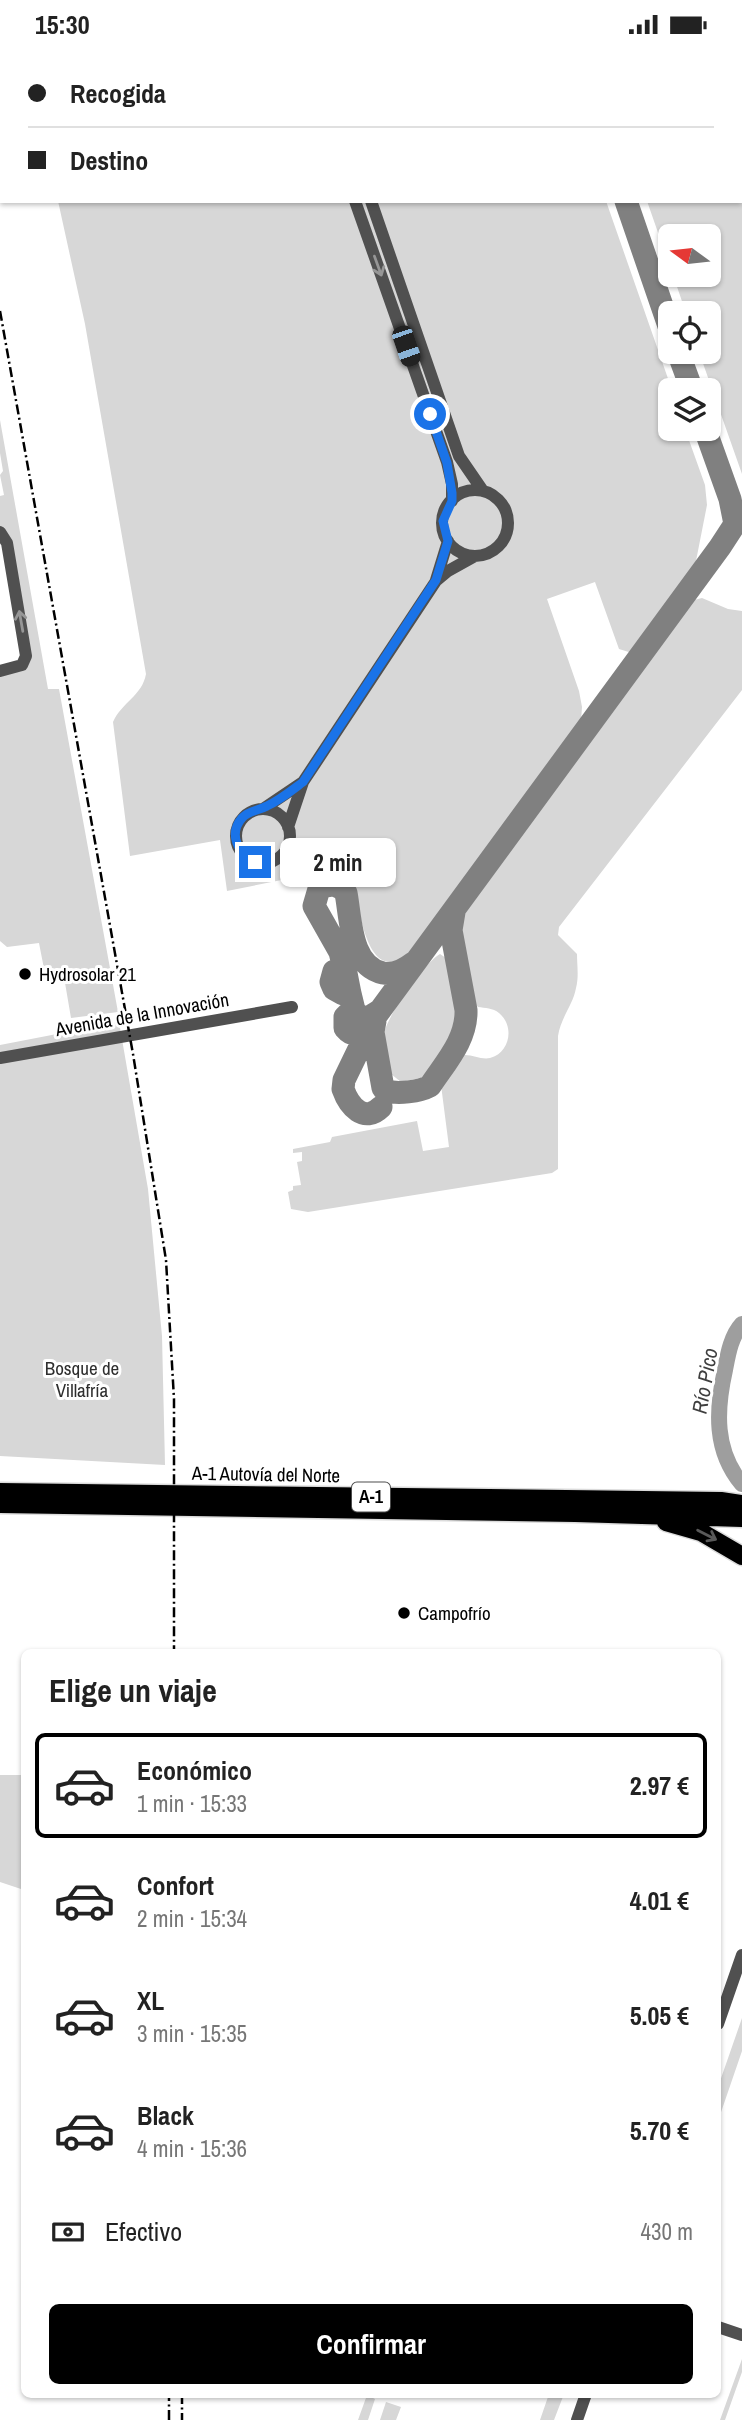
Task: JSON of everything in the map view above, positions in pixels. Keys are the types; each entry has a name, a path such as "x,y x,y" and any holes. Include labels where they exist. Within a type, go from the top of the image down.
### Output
{"highway":[{"name":"A-1 Autovía del Norte","path":"3,1502 721,1501 742,1504"},
{"name":"A-1 Autovía del Norte","path":"3,1502 742,1518"},
{"path":"460,1511 494,1517 666,1522 701,1532 742,1556"}],"street":[{"path":"303,782 262,809 248,812 237,826 237,844 247,858 264,863 281,856 289,841 288,827 303,782 436,580 448,541 443,521 452,501 452,484 446,459 356,203"},
{"path":"372,203 459,456 482,491 500,502 508,522 507,533 495,550 485,555 464,554 448,541"},
{"path":"452,501 460,494 482,491"},
{"path":"0,532 7,543 26,656 22,665 0,671"},
{"path":"436,580 475,556"},
{"path":"262,809 282,816 288,827"},
{"name":"Avenida de la Innovación","path":"0,1058 292,1007"},
{"path":"721,2015 742,1955"},
{"path":"721,2328 742,2335"},
{"path":"577,2420 585,2398"}],"green space":[{"path":"58,203 607,203 658,350 658,364 663,364 668,378 658,378 658,441 689,441 705,485 707,505 695,566 632,653 619,649 595,582 547,599 579,691 581,721 409,954 394,962 381,960 372,949 360,915 352,866 227,891 220,840 130,856 113,722 136,694 146,674 85,324"},
{"path":"648,203 742,203 742,474 721,414 721,378 708,378 703,364 721,364 721,301 682,301 677,287 721,287 721,224 658,224 658,233"},
{"path":"0,420 48,689 59,689 118,1012 71,1018 64,977 46,979 39,943 7,947 0,941 0,675 22,671 10,537 0,527 0,496 4,495 0,475 3,471"},
{"path":"702,598 728,609 742,611 742,690 559,927 558,935 577,954 578,975 574,994 558,1036 558,1169 552,1173 308,1212 291,1209 288,1192 293,1190 293,1186 301,1185 297,1162 302,1161 302,1152 293,1153 293,1149 330,1142 332,1137 417,1121 423,1151 449,1147 441,1085 463,1055 490,1058 502,1051 508,1039 504,1018 492,1009 478,1007 473,1002 459,926 462,916 694,600"},
{"path":"440,954 449,960 458,1026 456,1033 426,1077 401,1082 391,1074 384,1044 386,1027 416,979"},
{"name":"Bosque de Villafría","path":"119,1022 148,1189 162,1336 165,1465 0,1456 0,1045"},
{"path":"0,1775 21,1775 21,1889 0,1882"},
{"path":"742,2018 742,2051 721,2112 721,2078"},
{"path":"742,2359 742,2372 725,2420 720,2420"},
{"path":"366,2398 375,2399 368,2420 358,2420"},
{"path":"548,2398 562,2398 554,2420 540,2420"},
{"path":"386,2402 401,2407 396,2420 380,2420"}],"waterway":[{"name":"Río Pico","path":"742,1324 735,1334 729,1352 719,1415 726,1458 742,1484"}],"taxiway":[{"path":"627,203 660,301"},
{"path":"682,364 688,378"},
{"path":"381,1107 369,1114 358,1111 343,1089 344,1080 373,1020 735,524 730,499 709,441"},
{"path":"379,1011 366,1017 360,1016 354,1010 340,952 314,906 319,889 333,885 346,893 354,940 364,961 372,969 391,973 413,963"},
{"path":"375,1021 373,1032 383,1088 386,1091 402,1092 430,1086 454,1051 465,1021 466,1010 451,930 454,912"},
{"path":"343,994 334,989 331,982 334,971 345,968 353,1009 345,1017 345,1028 357,1034 373,1020"}],"railway":[{"path":"0,311 133,1054 166,1260 174,1399 174,1649"},
{"path":"169,2398 169,2420"},
{"path":"182,2398 182,2420"}],"place":[{"name":"Hydrosolar 21","path":"25,974"},
{"name":"Campofrío","path":"404,1613"}],"route":[{"path":"255,862 241,852 237,844 235,835 242,818 248,812 262,809 283,797 303,782 436,580 448,541 443,531 443,521 452,501 452,484 430,414"}]}
